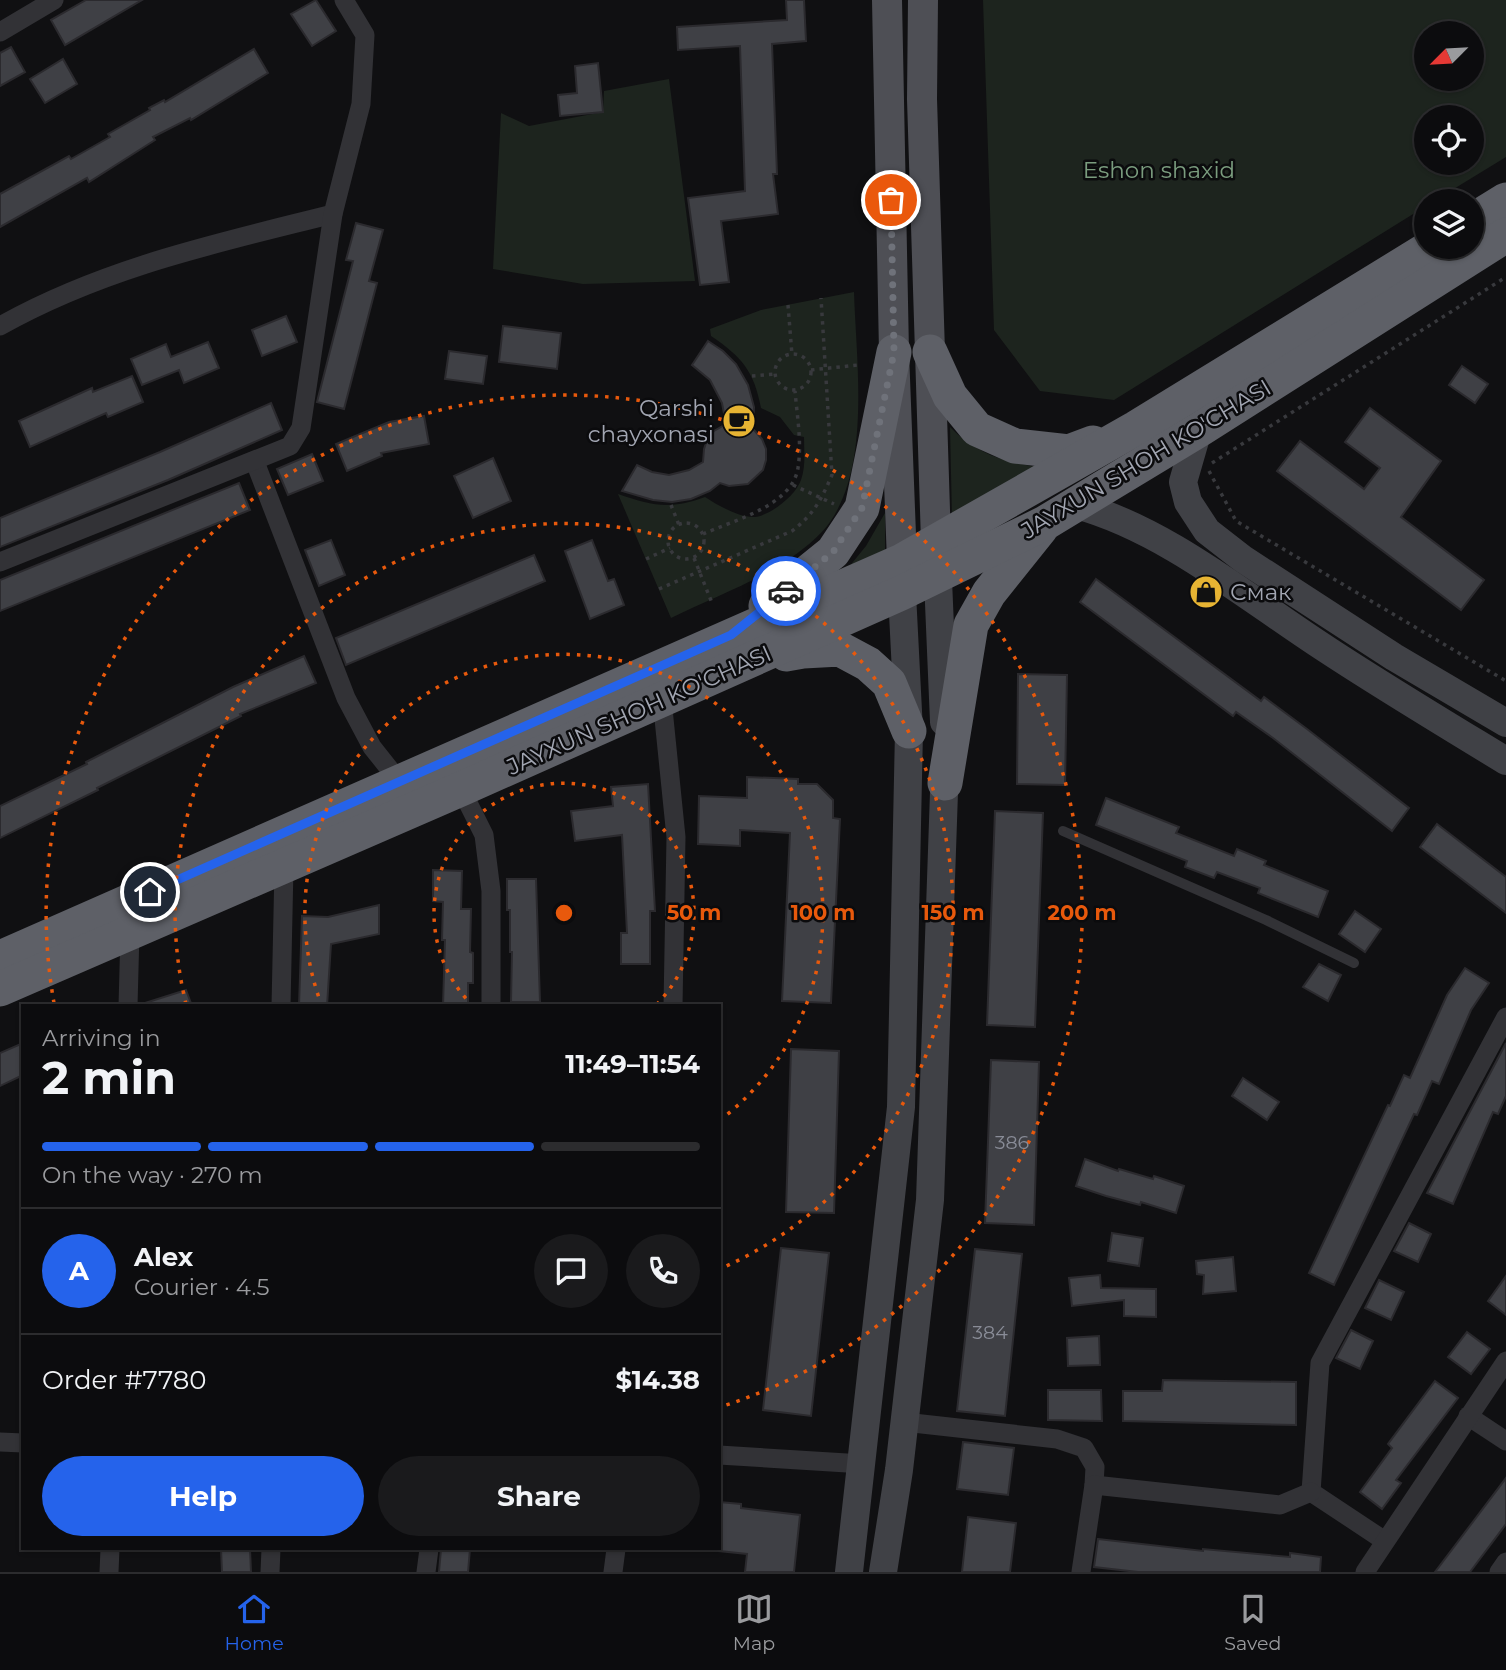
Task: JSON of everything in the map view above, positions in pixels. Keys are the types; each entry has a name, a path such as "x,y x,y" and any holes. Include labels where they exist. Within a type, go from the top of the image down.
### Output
{"highway":[{"path":"1484,214 1506,200"},
{"name":"JAYXUN SHOH KO'CHASI","path":"937,558 1045,523 1076,505 1208,441 1506,235"},
{"name":"JAYXUN SHOH KO'CHASI","path":"0,958 399,781 736,649 901,577 937,558 1136,428 1414,258"},
{"path":"736,649 833,552 862,508 894,352"},
{"path":"930,352 950,396 977,429 1015,446 1069,452 1136,428"},
{"path":"945,783 971,625 989,593 1045,523"},
{"path":"736,649 840,649 868,664 889,683 909,731"},
{"name":"JAYXUN SHOH KO'CHASI","path":"0,989 663,699 736,649"}],"main road":[{"path":"849,1572 901,1107 909,731 894,352 887,0"},
{"path":"883,1572 930,1200 945,783 943,651 937,558 922,99 922,0"},
{"path":"1208,441 1183,482 1188,502 1207,531 1243,559 1394,657 1506,723"},
{"path":"1076,505 1108,514 1168,546 1329,651 1506,761"}],"street":[{"path":"0,32 54,0"},
{"path":"0,562 290,446 301,428 333,214 361,104 365,35 344,0"},
{"path":"0,326 41,303 165,256 333,214"},
{"path":"256,461 346,698 372,747 399,781"},
{"path":"663,699 676,837 673,1004"},
{"path":"461,789 484,835 491,891 491,1004"},
{"path":"281,1004 284,867"},
{"path":"128,1004 130,933"},
{"path":"1311,1492 1320,1363 1506,1017"},
{"path":"1365,1572 1506,1361"},
{"path":"1468,1416 1506,1441"},
{"path":"904,1422 1057,1439 1084,1447 1095,1467 1081,1572"},
{"path":"0,1442 21,1443"},
{"path":"721,1455 863,1464"},
{"path":"1094,1485 1280,1505 1311,1492"},
{"path":"1311,1492 1385,1541"},
{"path":"109,1572 110,1550"},
{"path":"270,1572 271,1550"},
{"path":"426,1572 429,1550"},
{"path":"613,1572 616,1550"},
{"path":"1499,1572 1506,1562"}],"lane":[{"path":"1063,831 1266,920 1354,963"}],"path":[{"path":"1506,277 1206,467 1236,521 1506,681"},
{"path":"659,589 792,531 809,518 822,498 832,475 821,298"},
{"path":"788,305 792,355"},
{"path":"792,355 806,360 811,370 809,381 795,391 780,384 775,373 779,362 792,355"},
{"path":"811,370 858,365"},
{"path":"752,376 775,373"},
{"path":"703,534 775,502 793,485 798,469 799,443 795,391"},
{"path":"1208,441 1221,458"},
{"path":"793,485 842,508"},
{"path":"671,505 679,525"},
{"path":"679,525 694,525 703,534 702,550 694,558 682,559 670,548 669,536 679,525"},
{"path":"646,559 670,548"},
{"path":"694,558 712,603"}],"green space":[{"name":"Eshon shaxid","path":"983,0 1506,0 1506,157 1484,170 1484,105 1414,105 1414,175 1477,175 1454,189 1414,189 1414,213 1114,400 1040,391 994,330"},
{"path":"669,79 695,281 583,284 493,269 501,113 529,126 603,112 604,91"},
{"path":"854,292 858,380 856,441 843,498 830,522 810,543 776,567 671,618 618,494 661,505 681,504 705,497 736,513 755,517 775,508 788,498 798,486 804,469 804,437 794,435 780,417 761,408 755,384 745,366 711,336 710,329 761,310"},
{"path":"950,427 971,445 994,457 1047,468 952,519"},
{"path":"885,513 885,556 844,573 866,546"}],"building":[{"path":"86,0 142,0 65,45 51,20"},
{"path":"316,0 336,31 312,46 291,14"},
{"path":"786,0 804,0 806,41 772,44 777,174 773,174 778,214 721,221 729,282 700,285 688,198 745,191 740,46 678,50 677,27 787,20"},
{"path":"11,47 25,72 0,86 0,53"},
{"path":"254,49 268,73 191,120 190,118 153,137 155,140 89,182 87,178 0,227 0,194 110,137 108,134 150,110 149,108 164,100 165,102"},
{"path":"63,59 77,84 45,103 30,79"},
{"path":"598,63 603,112 560,116 558,95 577,93 575,66"},
{"path":"356,223 383,230 369,281 377,283 344,409 317,402 353,261 346,260"},
{"path":"286,316 297,342 262,356 252,330"},
{"path":"503,326 561,333 557,369 499,362"},
{"name":"Qarshi chayxonasi","path":"708,341 736,364 748,385 754,407 753,429 766,449 763,470 748,484 729,486 720,483 710,491 691,499 672,502 653,500 622,491 637,465 652,472 669,475 689,470 703,462 707,440 714,431 726,424 722,403 710,380 692,365"},
{"path":"208,342 219,368 184,383 179,370 142,385 131,359 166,344 171,357"},
{"path":"449,351 487,356 483,384 445,379"},
{"path":"1462,366 1488,384 1475,403 1449,385"},
{"path":"132,376 143,402 108,417 106,413 30,447 19,421 92,388 93,392"},
{"path":"271,403 282,430 168,480 0,547 0,518"},
{"path":"1370,408 1441,461 1401,517 1484,580 1461,610 1277,471 1300,441 1364,489 1380,468 1345,442"},
{"path":"424,416 429,444 381,453 382,456 347,471 336,444 389,422"},
{"path":"312,454 323,481 288,495 277,469"},
{"path":"493,458 511,501 473,518 454,476"},
{"path":"239,483 250,510 0,611 0,580"},
{"path":"331,540 345,575 319,586 305,550"},
{"path":"592,540 608,581 614,579 624,605 590,619 565,551"},
{"path":"534,555 545,581 346,665 336,638"},
{"path":"1096,579 1261,701 1264,697 1409,808 1392,831 1273,738 1236,712 1233,716 1080,602"},
{"path":"304,656 316,683 240,714 241,716 97,788 98,790 0,838 0,806 87,764 86,762 233,687"},
{"path":"1018,674 1067,675 1065,785 1017,784"},
{"path":"747,777 798,779 798,784 817,784 833,800 833,818 840,819 831,1003 782,1001 790,833 740,830 740,846 698,844 699,796 747,798"},
{"path":"648,784 655,911 650,911 650,964 621,964 621,933 627,933 622,835 575,841 571,811 613,806 611,787"},
{"path":"1106,798 1179,827 1176,833 1234,856 1237,849 1266,861 1264,865 1328,891 1318,917 1258,893 1260,888 1217,872 1214,878 1185,867 1187,861 1096,825"},
{"path":"995,811 1043,813 1035,1027 987,1025"},
{"path":"1437,824 1506,877 1506,913 1420,847"},
{"path":"433,870 462,871 461,909 471,909 470,952 473,953 473,983 468,983 468,1004 443,1004 443,902 433,901"},
{"path":"507,879 536,879 540,1002 511,1002 512,952 510,910 507,910"},
{"path":"379,905 379,934 331,944 327,1004 299,1004 302,916 328,917"},
{"path":"1355,911 1381,929 1365,952 1339,934"},
{"path":"1319,964 1341,975 1328,1001 1303,987"},
{"path":"1465,968 1489,983 1471,1010 1439,1084 1432,1081 1417,1115 1414,1114 1334,1285 1309,1273 1388,1105 1390,1106 1404,1075 1410,1078 1447,995"},
{"path":"186,990 191,1004 145,1004"},
{"path":"1506,1043 1506,1096 1498,1114 1493,1112 1453,1204 1427,1193"},
{"path":"21,1044 21,1076 0,1086 0,1053"},
{"path":"791,1049 839,1051 834,1213 786,1212"},
{"path":"991,1060 1039,1062 1034,1225 985,1223"},
{"path":"1243,1078 1279,1102 1267,1120 1232,1096"},
{"path":"1085,1159 1118,1171 1119,1169 1153,1179 1154,1176 1184,1186 1176,1213 1076,1186"},
{"path":"1409,1223 1431,1234 1418,1262 1394,1251"},
{"path":"1112,1233 1143,1238 1139,1266 1108,1261"},
{"path":"781,1248 829,1253 811,1416 763,1410"},
{"path":"975,1249 1022,1254 1005,1416 957,1411"},
{"path":"1233,1257 1236,1291 1203,1294 1204,1275 1197,1274 1196,1261"},
{"path":"1100,1275 1101,1288 1156,1289 1156,1317 1124,1316 1124,1300 1072,1306 1069,1278"},
{"path":"1506,1276 1506,1315 1488,1301"},
{"path":"1379,1280 1404,1292 1391,1320 1365,1308"},
{"path":"1351,1330 1373,1341 1360,1369 1336,1358"},
{"path":"1467,1332 1490,1349 1471,1374 1448,1357"},
{"path":"1099,1336 1100,1365 1068,1366 1067,1338"},
{"path":"1163,1380 1296,1382 1296,1425 1123,1421 1123,1391 1162,1391"},
{"path":"1435,1381 1458,1398 1396,1480 1401,1483 1382,1509 1360,1492 1392,1448 1388,1444"},
{"path":"1048,1390 1101,1390 1102,1421 1048,1420"},
{"path":"963,1442 1014,1448 1008,1495 957,1489"},
{"path":"1506,1478 1506,1524 1470,1572 1435,1572"},
{"path":"721,1502 741,1504 741,1508 800,1515 794,1572 745,1572 747,1554 719,1551"},
{"path":"968,1517 1016,1523 1010,1572 962,1572"},
{"path":"1098,1539 1203,1551 1290,1557 1290,1553 1321,1557 1320,1572 1138,1572 1094,1567"},
{"path":"221,1550 250,1550 251,1572 222,1572"},
{"path":"441,1550 470,1550 468,1572 439,1572"}],"way so far":[{"path":"786,591 833,552 862,508 894,352 891,200"}],"place":[{"name":"Qarshi chayxonasi","path":"739,421"},
{"name":"Смак","path":"1206,592"}],"route":[{"path":"150,892 731,635 786,591"}]}
